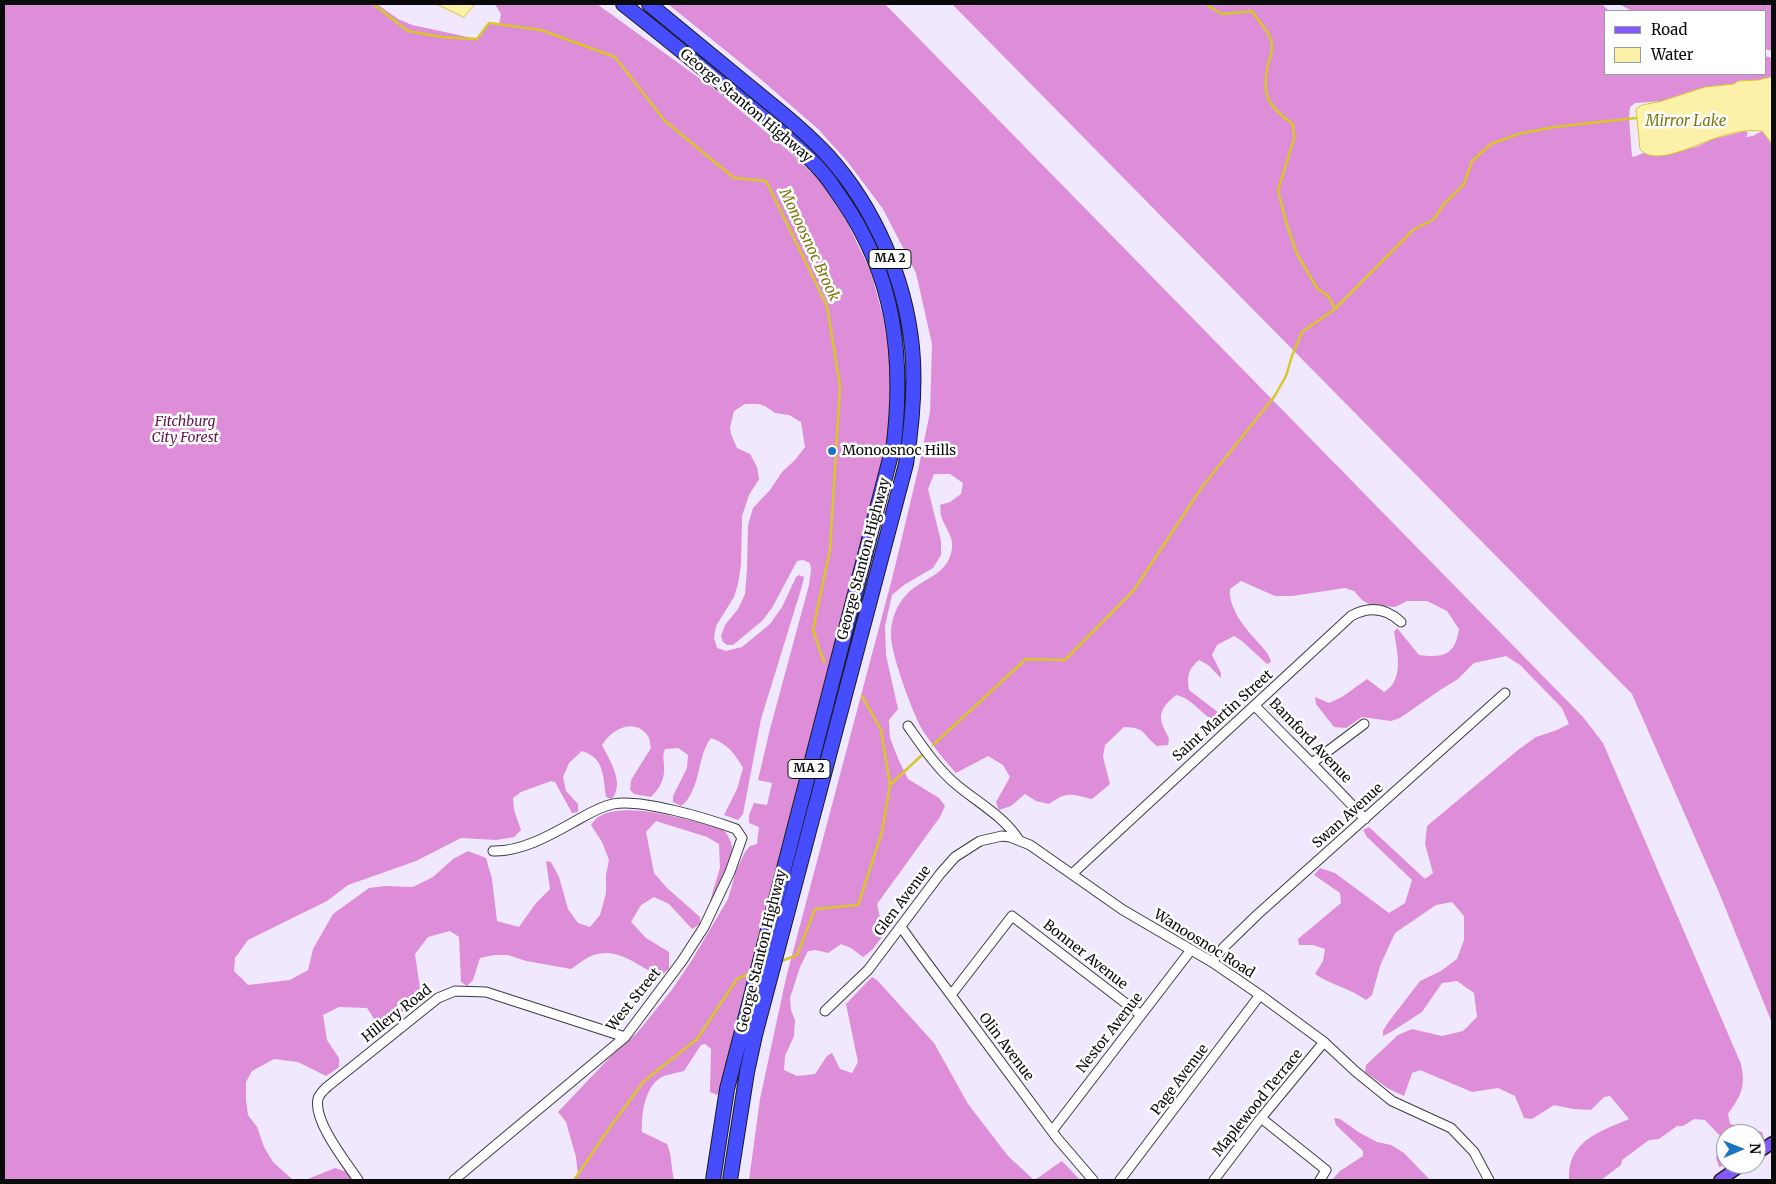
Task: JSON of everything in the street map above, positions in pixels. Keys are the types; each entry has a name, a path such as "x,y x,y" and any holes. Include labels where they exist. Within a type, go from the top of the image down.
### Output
{"highway":[{"name":"George Stanton Highway","path":"623,4 781,133 824,174 852,215 871,251 887,293 896,338 898,381 894,443 727,1089 714,1180"},
{"name":"George Stanton Highway","path":"649,4 796,125 828,157 850,184 871,218 887,252 902,298 912,347 913,405 906,464 747,1072 730,1180"}],"street":[{"name":"Saint Martin Street","path":"1072,874 1351,616 1360,611 1378,609 1389,613 1402,622"},
{"name":"Swan Avenue","path":"1212,962 1224,947 1258,914 1505,693"},
{"name":"Bamford Avenue","path":"1255,706 1365,819"},
{"path":"1312,763 1364,724"},
{"name":"Wanoosnoc Road","path":"908,726 944,772 957,785 1009,826 1019,840 1030,845 1122,910 1212,962 1260,995 1324,1042 1355,1071 1392,1101 1451,1128 1474,1152 1489,1180"},
{"name":"West Street","path":"454,1180 625,1037 682,961 704,927 730,872 742,838 736,829 722,823 657,807 632,803 616,803 600,808 558,831 533,842 509,851 494,851"},
{"name":"Glen Avenue","path":"825,1011 868,970 940,874 959,853 976,843 990,839 1006,836 1019,840"},
{"name":"Bonner Avenue","path":"951,995 1012,916 1141,1015"},
{"name":"Olin Avenue","path":"901,927 1052,1132 1094,1180"},
{"name":"Nestor Avenue","path":"1052,1132 1190,950"},
{"name":"Hillery Road","path":"358,1180 319,1116 318,1104 320,1093 438,998 458,991 486,992 625,1037"},
{"name":"Page Avenue","path":"1120,1180 1260,995"},
{"name":"Maplewood Terrace","path":"1214,1180 1261,1118 1324,1042"},
{"path":"1261,1118 1326,1170 1320,1180"}],"green space":[{"name":"Fitchburg City Forest","path":"4,4 377,4 398,19 412,25 477,39 489,23 499,24 501,14 495,4 597,4 717,91 791,153 820,181 847,222 871,272 883,317 892,366 892,409 881,478 849,591 720,1089 717,1095 710,1092 711,1049 705,1044 701,1045 684,1071 664,1076 648,1092 642,1117 642,1132 667,1144 674,1180 572,1180 578,1175 576,1157 566,1122 558,1112 615,1052 637,1033 671,991 692,960 728,899 736,871 745,852 750,846 757,844 759,827 749,823 749,815 754,803 767,805 772,783 758,780 809,585 811,570 810,563 803,560 797,561 772,608 762,621 733,645 727,645 723,642 721,636 725,625 738,609 745,594 748,525 753,508 805,447 801,422 789,415 775,413 765,406 758,404 745,404 734,411 730,427 737,448 750,454 757,467 759,479 749,495 742,516 741,564 738,584 734,597 716,626 714,638 717,648 726,651 742,647 770,624 782,607 796,577 799,575 804,577 761,719 743,814 738,820 724,815 737,789 743,768 726,746 711,738 704,752 693,790 681,806 673,802 673,796 687,768 688,755 678,748 665,749 663,756 664,775 657,790 651,797 634,794 630,790 631,780 651,748 649,737 642,730 630,726 624,727 611,734 602,745 617,779 616,793 612,799 606,797 602,769 599,763 590,754 582,751 569,763 563,777 566,791 578,804 578,812 572,813 555,782 551,781 521,792 513,798 514,810 521,830 514,837 496,840 461,838 416,861 348,885 327,901 248,940 235,958 234,971 248,985 290,980 308,970 313,949 333,914 369,888 385,886 413,887 433,877 453,859 468,851 486,858 492,879 497,921 519,927 536,903 550,889 546,861 551,862 559,877 568,909 578,923 590,927 600,915 606,893 606,875 609,860 602,842 591,825 601,816 615,811 633,810 673,816 723,829 729,837 732,847 730,860 714,901 710,901 720,868 719,844 707,837 656,821 646,832 654,873 667,888 700,917 700,924 692,929 669,904 654,897 641,905 631,922 646,938 669,952 669,969 660,976 627,958 610,953 600,953 591,956 571,969 526,961 508,955 494,955 480,958 473,980 467,986 461,982 459,937 450,931 428,937 415,954 420,988 417,1003 382,1024 376,1022 367,1008 339,1007 323,1015 327,1040 339,1058 339,1067 326,1076 298,1062 274,1059 252,1071 246,1082 248,1115 257,1127 264,1147 273,1162 292,1179 308,1179 335,1168 347,1172 352,1180 4,1180"},
{"path":"668,4 885,4 1583,717 1603,743 1741,1064 1743,1085 1739,1096 1728,1114 1730,1124 1716,1124 1716,1132 1705,1120 1694,1119 1683,1126 1677,1126 1659,1139 1649,1140 1622,1160 1621,1165 1601,1180 1569,1180 1573,1156 1579,1147 1596,1134 1629,1119 1610,1096 1604,1097 1591,1110 1554,1105 1532,1119 1524,1118 1515,1096 1498,1088 1472,1092 1420,1070 1412,1073 1404,1096 1389,1089 1365,1072 1366,1065 1398,1035 1412,1029 1442,1036 1463,1031 1477,1017 1474,993 1457,981 1442,983 1422,1012 1383,1036 1383,1031 1387,1024 1420,981 1441,971 1457,959 1464,940 1464,916 1452,902 1436,905 1395,933 1380,966 1372,995 1366,1000 1354,992 1315,974 1323,961 1325,949 1313,945 1299,945 1298,939 1341,903 1340,893 1314,875 1320,868 1335,873 1389,913 1405,903 1412,880 1367,837 1363,830 1369,827 1425,879 1433,873 1425,844 1427,826 1536,737 1569,724 1562,708 1520,665 1506,656 1474,663 1458,679 1400,718 1391,721 1362,717 1346,728 1334,727 1316,704 1315,697 1329,703 1342,697 1367,679 1384,692 1391,687 1395,680 1398,665 1394,632 1397,628 1419,655 1435,656 1447,653 1451,649 1455,644 1459,629 1447,611 1427,601 1407,601 1395,607 1370,605 1362,600 1354,591 1345,588 1292,596 1275,596 1241,581 1230,589 1234,610 1251,635 1265,650 1271,662 1267,664 1234,636 1217,645 1212,655 1221,673 1221,678 1208,665 1199,660 1190,670 1188,677 1189,690 1223,716 1223,722 1210,718 1189,701 1176,695 1166,705 1161,714 1162,725 1169,738 1168,745 1157,746 1141,730 1124,727 1105,745 1103,757 1110,784 1092,799 1065,795 1049,804 1036,801 1025,794 1011,806 999,810 996,802 1010,777 1003,765 988,756 956,773 923,731 909,699 892,646 891,637 894,614 899,604 912,589 940,571 950,557 952,540 941,516 940,505 950,502 961,494 963,483 950,474 934,474 928,489 941,541 941,555 933,568 904,585 892,595 885,626 886,655 898,709 889,720 890,738 908,779 939,798 945,806 940,817 877,904 880,918 889,928 872,950 863,957 851,948 841,944 828,953 816,950 808,951 800,967 790,998 791,1010 795,1020 794,1036 785,1056 784,1070 797,1076 815,1074 827,1056 832,1053 840,1069 852,1073 858,1062 846,1004 872,977 877,980 934,1043 968,1104 1008,1156 1034,1180 749,1180 760,1099 786,978 893,575 919,466 930,412 932,344 916,273 883,209 847,161 818,129 757,76"},
{"path":"952,4 1602,4 1608,10 1604,10 1604,75 1766,75 1766,56 1772,58 1772,77 1705,87 1662,101 1635,103 1630,107 1629,118 1632,156 1634,157 1643,153 1652,156 1696,147 1713,139 1745,131 1748,133 1746,137 1753,136 1762,131 1772,144 1772,1023 1718,890 1632,694"},
{"path":"1619,4 1772,4 1772,51 1766,49 1766,10 1630,10"},
{"path":"1334,1118 1340,1119 1377,1142 1391,1145 1404,1153 1430,1180 1332,1180 1340,1171 1363,1156 1363,1151 1336,1125"},
{"path":"1062,1161 1080,1180 1034,1180"}],"water":[{"path":"437,4 475,4 464,17"},
{"name":"Mirror Lake","path":"1772,77 1772,144 1762,131 1751,131 1727,135 1677,153 1666,155 1655,156 1647,154 1640,149 1636,109 1642,105 1662,101 1705,87"}],"waterway":[{"name":"Monoosnoc Brook","path":"373,4 408,31 441,37 477,39 489,23 541,30 615,57 665,121 734,178 766,181 827,306 840,386 830,550 813,630 824,662"},
{"path":"1205,4 1222,14 1252,11 1269,36 1272,47 1266,75 1266,92 1272,106 1293,124 1294,139 1278,190 1297,254 1317,288 1329,297 1335,309"},
{"path":"933,745 1026,659 1065,660 1134,590 1202,487 1274,397 1286,376 1302,332 1335,309 1413,230 1434,219 1443,205 1464,184 1472,161 1491,144 1518,134 1554,127 1636,118"},
{"name":"Monoosnoc Brook","path":"779,962 797,955 815,909 858,905 882,832 890,785 881,730 862,696"},
{"path":"890,785 923,754"},
{"name":"Monoosnoc Brook","path":"574,1180 644,1081 697,1039 737,979 753,972"}],"place":[{"name":"Monoosnoc Hills","path":"832,451"}]}
